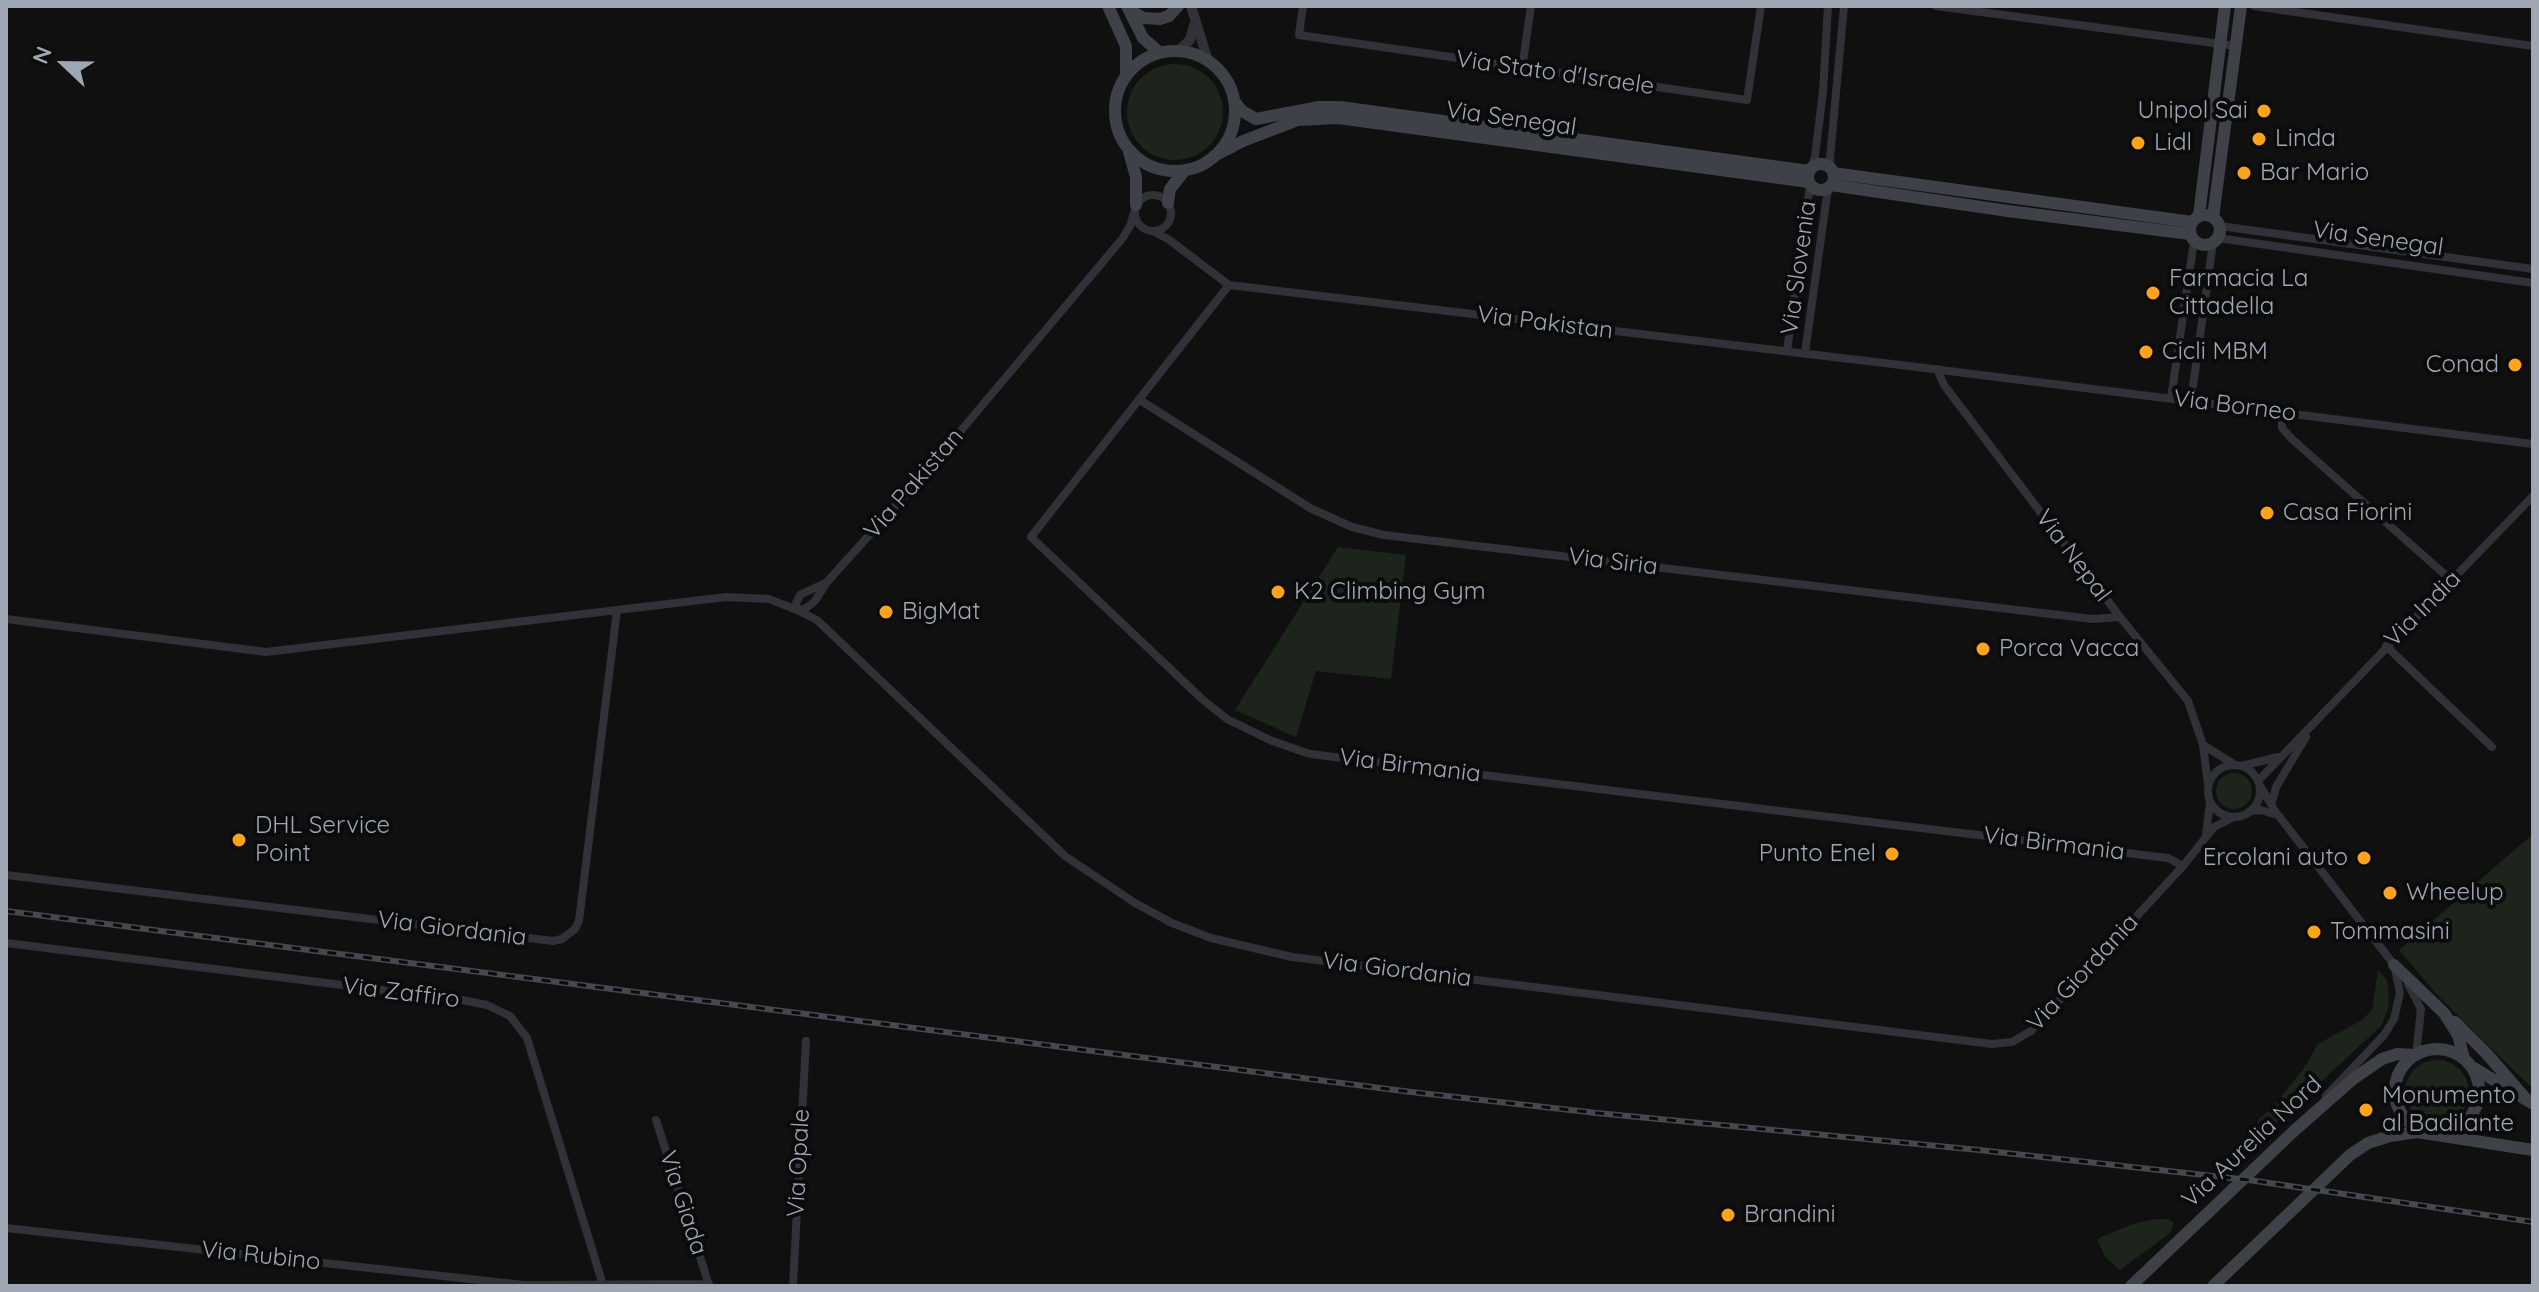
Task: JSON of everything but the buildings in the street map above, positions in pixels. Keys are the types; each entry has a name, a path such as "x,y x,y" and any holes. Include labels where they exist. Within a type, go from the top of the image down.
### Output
{"main road":[{"path":"1108,6 1126,46 1126,77"},
{"path":"1128,8 1144,18 1160,19 1169,16 1178,6"},
{"path":"2225,6 2194,228 2203,245 2216,231 2241,6"},
{"path":"1128,8 1143,38 1160,53"},
{"path":"1128,149 1149,165 1173,171 1185,170 1214,156 1231,131 1235,116 1234,101 1225,78 1208,61 1178,51 1160,53 1135,66 1126,77 1117,98 1116,118 1136,177 1135,209"},
{"name":"Via Senegal","path":"1234,101 1242,111 1256,119 1307,109 1340,107 1810,176"},
{"name":"Via Senegal","path":"1214,156 1278,126 1298,120 1338,118 1810,176"},
{"path":"1822,164 1831,179 1820,190 1810,176 1822,164"},
{"path":"1168,203 1170,189 1185,170"},
{"path":"1831,179 2216,231"},
{"path":"2394,965 2467,1032 2530,1101"},
{"path":"2213,1286 2350,1155 2368,1143 2410,1132 2449,1132 2471,1116 2479,1090 2476,1077 2458,1035 2444,1013"},
{"path":"2530,1101 2453,1053 2441,1050 2416,1055 2398,1075 2395,1088 2396,1102 2402,1114 2422,1131 2533,1150"},
{"name":"Via Aurelia Nord","path":"2131,1286 2353,1079 2382,1059 2397,1054 2416,1055"}],"street":[{"path":"1191,6 1208,61"},
{"name":"Via Stato d'Israele","path":"1303,6 1299,35 1747,100 1761,6"},
{"path":"1522,69 1531,6"},
{"name":"Via Slovenia","path":"1787,351 1823,91 1828,6"},
{"name":"Via Slovenia","path":"1805,353 1831,179 1830,158 1844,6"},
{"path":"1936,6 2236,46"},
{"path":"2254,6 2533,46"},
{"path":"1178,51 1190,39 1195,19"},
{"path":"1168,239 1165,231 1171,215 1168,203 1154,194 1143,197 1135,209 1138,224 1168,239 1229,285"},
{"name":"Via Pakistan","path":"815,601 827,582 927,471 1122,239 1135,209"},
{"path":"1122,239 1166,225"},
{"path":"2171,398 2194,228"},
{"path":"2191,400 2216,231"},
{"name":"Via Senegal","path":"2216,231 2533,269"},
{"name":"Via Senegal","path":"2216,231 2533,283"},
{"name":"Via Pakistan","path":"1229,285 1937,369"},
{"name":"Via Birmania","path":"1229,285 1031,537 1227,719 1272,741 1310,754 2168,858 2183,866"},
{"name":"Via Borneo","path":"1937,369 2533,444"},
{"name":"Via Nepal","path":"1937,369 1944,385 2120,617 2188,701 2203,745 2209,773 2210,802"},
{"name":"Via Siria","path":"1140,400 1310,508 1352,527 1384,535 2093,619 2120,617"},
{"path":"2281,412 2282,428 2292,439 2451,580"},
{"name":"Via India","path":"2258,782 2533,496"},
{"name":"Via Pakistan","path":"778,602 790,601 827,582"},
{"path":"800,595 797,610 805,609 815,601"},
{"name":"Via Giordania","path":"6,619 266,652 726,597 752,597 778,602 817,620 1065,856 1135,903 1172,923 1224,942 1292,957 2001,1044 2012,1042 2031,1031 2183,866 2214,827 2234,817"},
{"path":"815,601 817,620"},
{"name":"Via Giordania","path":"6,875 521,937 562,939 579,921 617,610"},
{"path":"2386,646 2492,747"},
{"name":"Via India","path":"2272,806 2276,787 2315,723"},
{"path":"2203,745 2224,760 2248,769 2278,815 2419,1001 2421,1009 2416,1055"},
{"path":"2208,784 2216,772 2229,765 2282,756"},
{"path":"2250,811 2258,798 2258,782"},
{"path":"2210,802 2220,813 2234,817 2261,810 2278,815"},
{"path":"2206,836 2210,802"},
{"name":"Via Zaffiro","path":"6,943 462,1000 487,1005 510,1016 527,1038 603,1285"},
{"path":"2311,1116 2338,1081 2384,1035 2394,1019 2400,993 2394,965"},
{"name":"Via Opale","path":"793,1286 806,1041"},
{"name":"Via Giada","path":"656,1120 709,1285"},
{"name":"Via Rubino","path":"6,1228 511,1284 709,1285"}],"shaded area":[{"path":"1175,64 1193,68 1209,78 1219,94 1223,112 1219,130 1209,146 1193,156 1175,160 1157,156 1141,146 1131,130 1127,112 1131,94 1141,78 1157,68"},
{"path":"1338,547 1406,555 1391,679 1316,671 1296,737 1235,710"},
{"path":"2234,773 2247,778 2252,791 2247,804 2234,809 2221,804 2216,791 2221,778"},
{"path":"2533,834 2533,1083 2530,1086 2439,997 2399,950"},
{"path":"2378,970 2387,980 2389,1000 2381,1026 2268,1131 2257,1124 2304,1068 2318,1044 2362,1020 2372,1010"},
{"path":"2431,1060 2443,1060 2460,1069 2467,1080 2467,1104 2460,1115 2443,1124 2431,1124 2419,1119 2410,1110 2405,1098 2405,1086 2410,1074 2419,1065"},
{"path":"2154,1219 2174,1222 2170,1233 2120,1270 2105,1257 2097,1239"}],"railway":[{"path":"6,911 1411,1092 2249,1180 2533,1222"}],"place":[{"name":"Unipol Sai","path":"2264,111"},
{"name":"Linda","path":"2259,139"},
{"name":"Lidl","path":"2138,143"},
{"name":"Bar Mario","path":"2244,173"},
{"name":"Farmacia La Cittadella","path":"2153,293"},
{"name":"Cicli MBM","path":"2146,352"},
{"name":"Conad","path":"2515,365"},
{"name":"Casa Fiorini","path":"2267,513"},
{"name":"K2 Climbing Gym","path":"1278,592"},
{"name":"BigMat","path":"886,612"},
{"name":"Porca Vacca","path":"1983,649"},
{"name":"DHL Service Point","path":"239,840"},
{"name":"Punto Enel","path":"1892,854"},
{"name":"Ercolani auto","path":"2364,858"},
{"name":"Wheelup","path":"2390,893"},
{"name":"Tommasini","path":"2314,932"},
{"name":"Monumento al Badilante","path":"2366,1110"},
{"name":"Brandini","path":"1728,1215"}]}
